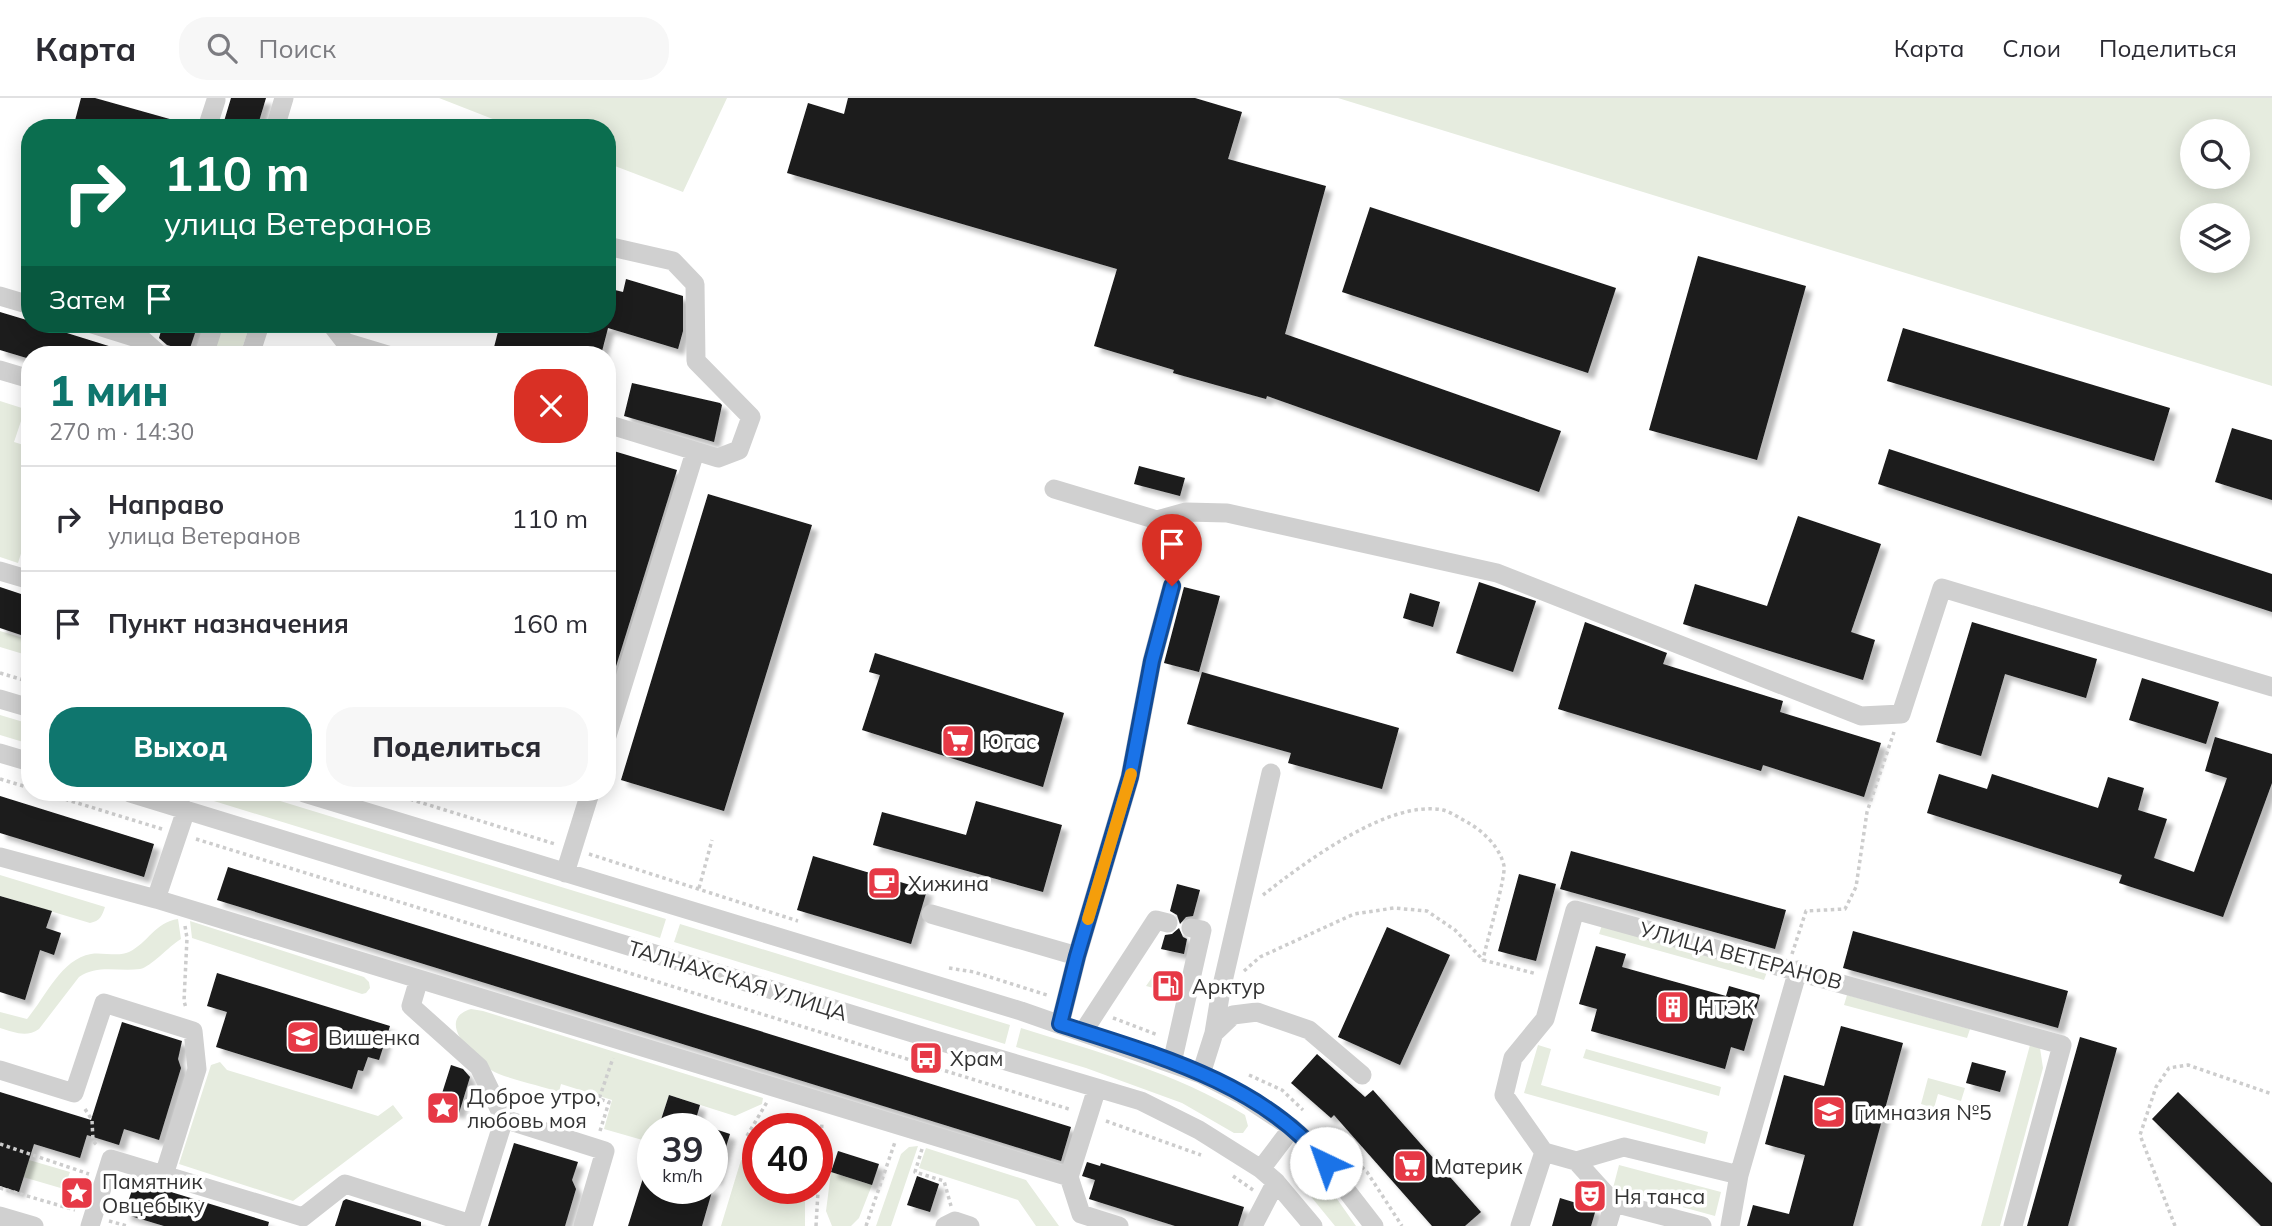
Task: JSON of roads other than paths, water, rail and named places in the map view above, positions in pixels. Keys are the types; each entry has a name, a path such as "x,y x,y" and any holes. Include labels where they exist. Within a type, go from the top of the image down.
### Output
{"street":[{"path":"278,119 284,98"},
{"path":"210,119 216,100"},
{"path":"616,248 673,261 695,284 696,361 751,417 739,450 719,458 616,428"},
{"path":"0,296 21,302"},
{"path":"338,333 345,342 358,346"},
{"path":"0,370 21,376"},
{"path":"616,707 695,452"},
{"path":"1054,489 1157,520 1186,512 1227,513 1497,573 1861,716 1901,714 1942,587 2272,687"},
{"path":"0,571 21,577"},
{"path":"1060,1024 1077,956 1130,777 1152,661 1172,586"},
{"path":"0,699 21,705"},
{"path":"0,753 21,759"},
{"path":"1201,1073 1214,1033 1221,990 1271,773"},
{"name":"ТАЛНАХСКАЯ УЛИЦА","path":"156,801 1141,1101 1199,1130 1261,1169 1276,1182 1312,1226"},
{"path":"330,801 1060,1024 1201,1073 1242,1095 1292,1128 1312,1146 1374,1226"},
{"path":"565,873 588,801"},
{"path":"156,899 186,810"},
{"path":"0,857 156,899 1069,1177"},
{"name":"УЛИЦА ВЕТЕРАНОВ","path":"1544,1152 1504,1095 1513,1058 1545,1018 1576,910 2062,1045 2012,1226"},
{"path":"932,914 1077,956"},
{"path":"1083,1032 1156,920 1168,923"},
{"path":"1172,1063 1202,930 1191,928"},
{"path":"1730,1226 1739,1175 1793,969"},
{"path":"92,1221 111,1159 303,1217 345,1184 471,1224 504,1119 479,1067 411,1006 419,979"},
{"path":"0,1070 74,1093 104,1003 193,1031 197,1069 164,1175"},
{"path":"1214,1033 1233,1015 1257,1012 1309,1030 1362,1075"},
{"path":"1097,1088 1069,1177 1081,1214 1119,1226"},
{"path":"504,1119 604,1151 583,1226"},
{"path":"1261,1169 1292,1128"},
{"path":"1576,1161 1623,1147 1739,1175"},
{"path":"1520,1226 1544,1152 1576,1161 1614,1203 1702,1226"},
{"path":"1253,1226 1276,1182"},
{"path":"1607,1226 1614,1203"},
{"path":"0,1216 34,1226"}],"place":[{"name":"Югас","path":"958,741"},
{"name":"Хижина","path":"884,883"},
{"name":"Арктур","path":"1168,986"},
{"name":"НТЭК","path":"1673,1007"},
{"name":"Вишенка","path":"303,1037"},
{"name":"Храм","path":"926,1058"},
{"name":"Доброе утро, любовь моя","path":"443,1108"},
{"name":"Гимназия №5","path":"1829,1112"},
{"name":"Материк","path":"1410,1166"},
{"name":"Памятник Овцебыку","path":"77,1193"},
{"name":"Ня танса","path":"1590,1196"}]}
